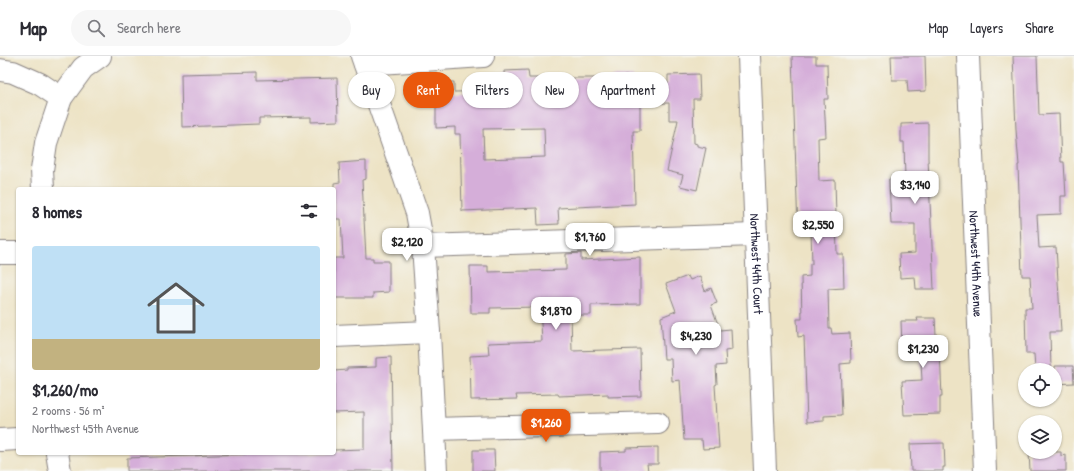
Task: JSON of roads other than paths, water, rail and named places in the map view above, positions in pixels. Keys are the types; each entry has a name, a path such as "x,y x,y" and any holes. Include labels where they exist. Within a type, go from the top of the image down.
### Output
{"street":[{"path":"43,187 42,170 46,143 61,98 84,68 100,56"},
{"path":"436,471 423,246 417,213 364,60 483,56"},
{"name":"Northwest 44th Court","path":"750,56 765,471"},
{"name":"Northwest 44th Avenue","path":"968,56 985,471"},
{"path":"0,70 13,72 40,84 61,98"},
{"path":"423,246 756,234"},
{"path":"0,254 16,253"},
{"path":"336,336 429,332"},
{"path":"434,429 658,423"},
{"path":"0,440 16,440"},
{"path":"57,455 60,471"}]}
